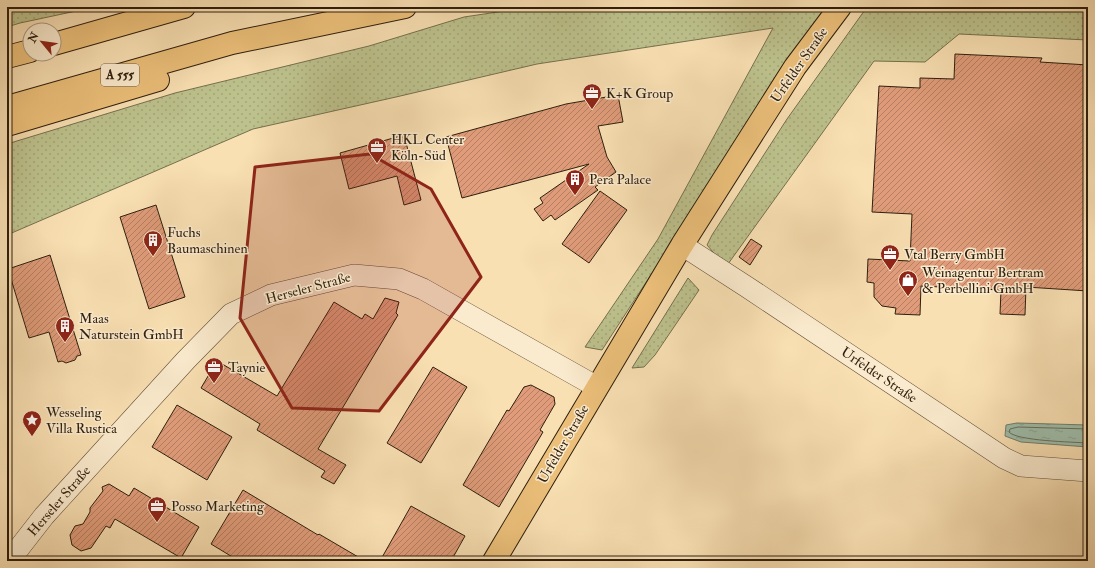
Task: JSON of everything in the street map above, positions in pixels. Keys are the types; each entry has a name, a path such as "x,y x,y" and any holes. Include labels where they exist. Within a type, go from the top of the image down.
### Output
{"main road":[{"path":"62,42 184,7"},
{"name":"A 555","path":"7,107 232,43 405,7"},
{"name":"Urfelder Straße","path":"494,561 682,245 795,67 840,7"},
{"path":"7,125 177,74 232,43"},
{"path":"7,57 22,53"}],"street":[{"name":"Urfelder Straße","path":"682,245 1004,458 1021,466 1088,471"},
{"name":"Herseler Straße","path":"10,561 44,516 196,350 231,314 271,295 354,275 399,278 423,289 597,387"}],"highlighted area":[{"path":"370,154 431,189 481,277 379,411 292,408 240,318 255,167"}],"green space":[{"path":"7,7 95,7 22,22 7,27"},
{"path":"531,7 825,7 602,350 585,347 658,239 773,28 537,64 253,129 7,235 7,144 175,93 369,46 464,17"},
{"path":"867,7 1088,7 1088,40 959,34 925,62 874,61 728,264 718,258 707,245 712,235 787,119"},
{"path":"688,278 699,290 655,355 644,367 632,368"}],"water":[{"path":"1017,423 1088,425 1088,447 1021,442 1005,436 1006,425"}],"building":[{"path":"955,54 1042,58 1040,62 1088,65 1088,291 1026,287 1025,315 1000,314 1001,290 921,286 920,315 895,314 896,308 882,306 874,297 874,283 867,282 868,259 910,261 912,214 872,212 879,86 920,88 920,78 954,79"},
{"path":"618,95 623,122 598,126 607,157 616,172 595,187 598,190 555,220 551,215 543,221 534,209 543,203 540,198 589,164 462,198 446,137 566,104"},
{"name":"HKL Center Köln-Süd","path":"404,135 421,200 404,205 397,176 349,189 340,153"},
{"path":"600,191 627,210 589,263 562,244"},
{"name":"Fuchs Baumaschinen","path":"156,205 185,297 149,309 120,217"},
{"path":"751,239 762,246 750,265 739,257"},
{"path":"50,255 81,355 77,356 75,360 66,363 62,361 58,362 49,332 29,338 8,269"},
{"path":"385,298 399,302 396,313 398,315 318,449 346,465 334,484 321,477 325,471 257,430 260,424 201,388 217,361 277,396 334,302 362,319 365,314 373,319"},
{"path":"433,367 467,387 421,463 387,443"},
{"path":"531,385 554,397 555,404 540,430 543,432 499,507 463,485 507,410 509,411 524,387"},
{"path":"177,405 232,437 207,480 152,447"},
{"name":"Posso Marketing","path":"109,484 129,496 134,488 199,527 181,558 115,519 110,528 106,526 91,548 81,551 72,545 70,535 75,526 83,524 90,512 90,508 103,491 102,487"},
{"path":"243,490 365,561 239,561 211,544"},
{"path":"411,506 465,536 451,561 380,561"}],"place":[{"name":"K+K Group","path":"592,110"},
{"name":"HKL Center Köln-Süd","path":"377,164"},
{"name":"Pera Palace","path":"575,196"},
{"name":"Fuchs Baumaschinen","path":"153,257"},
{"name":"Vtal Berry GmbH","path":"890,271"},
{"name":"Weinagentur Bertram & Perbellini GmbH","path":"908,297"},
{"name":"Maas Naturstein GmbH","path":"65,343"},
{"name":"Taynie","path":"214,384"},
{"name":"Wesseling Villa Rustica","path":"32,437"},
{"name":"Posso Marketing","path":"157,523"}]}
